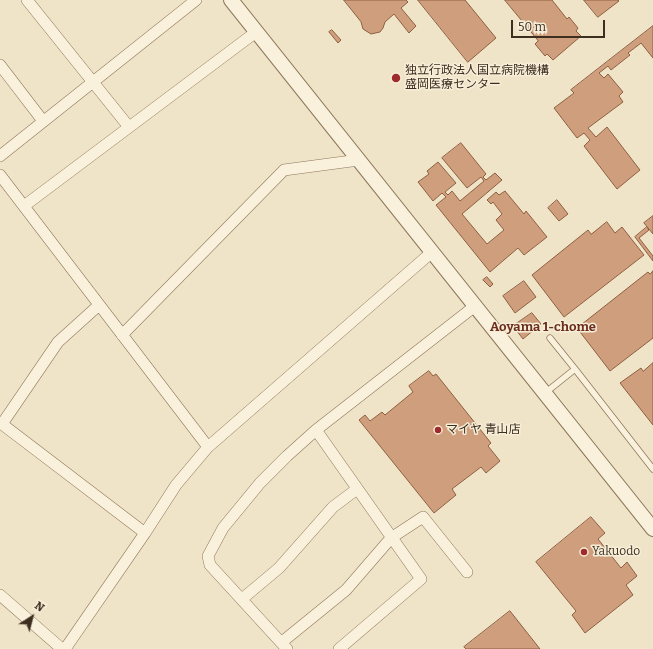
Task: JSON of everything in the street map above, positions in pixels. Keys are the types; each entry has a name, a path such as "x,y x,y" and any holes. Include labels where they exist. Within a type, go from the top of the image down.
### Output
{"street":[{"path":"27,0 94,81 129,127"},
{"path":"0,156 196,0"},
{"path":"231,0 653,529"},
{"path":"24,206 256,32"},
{"path":"0,65 43,121"},
{"path":"122,335 284,170 359,160"},
{"path":"0,175 208,447"},
{"path":"0,595 68,648 176,485 208,447 432,252"},
{"path":"100,305 58,342 2,424 145,533"},
{"path":"467,572 423,516 391,538 346,590 284,646 210,565 208,556 223,528 260,483 316,430 475,306"},
{"path":"316,430 356,489 421,579 340,649"},
{"path":"242,599 279,568 328,511 356,489"}],"lane":[{"path":"550,338 653,469"},
{"path":"545,394 575,369"}],"building":[{"path":"344,0 406,0 408,2 401,8 416,26 409,33 394,14 385,22 380,32 371,34 363,29 361,22"},
{"path":"418,0 465,0 496,38 468,62"},
{"path":"505,0 552,0 567,19 569,17 578,28 576,31 581,36 553,60 547,54 545,56 535,44 538,41"},
{"path":"584,0 618,0 619,1 598,17"},
{"path":"653,26 653,58 641,43 628,53 630,55 611,70 608,66 599,73 604,78 608,74 623,92 619,96 623,102 588,128 596,137 607,127 640,170 617,189 584,146 590,140 584,133 577,138 554,108 574,93 571,90"},
{"path":"332,30 341,40 338,43 329,32"},
{"path":"461,143 486,174 483,177 486,180 495,173 502,180 462,214 487,244 504,230 496,220 502,214 493,202 491,204 487,200 496,192 499,195 505,191 524,214 526,211 547,237 524,255 518,248 490,272 436,205 446,197 442,193 433,201 418,182 429,174 427,171 438,162 456,183 445,192 448,195 452,191 460,201 484,181 481,177 467,188 442,158"},
{"path":"557,200 568,214 559,221 548,208"},
{"path":"653,216 653,234 644,223"},
{"path":"607,222 615,233 622,227 644,255 564,317 532,275 588,230 591,234"},
{"path":"647,227 649,230 639,238 653,256 653,261 635,237"},
{"path":"653,271 653,338 610,371 577,328 648,272 650,274"},
{"path":"487,277 493,284 490,287 483,280"},
{"path":"524,281 536,297 515,313 503,296"},
{"path":"532,313 541,324 523,339 513,326"},
{"path":"653,363 653,425 620,383 641,368 643,371"},
{"path":"429,371 433,376 436,374 491,443 488,446 500,461 486,473 481,467 452,489 456,495 434,513 359,420 365,415 370,421 382,412 385,415 413,392 409,386"},
{"path":"591,517 605,533 598,539 621,568 627,562 637,576 626,585 633,595 585,633 572,615 576,611 536,562"},
{"path":"510,611 540,649 466,649 464,647"}],"place":[{"name":"独立行政法人国立病院機構 盛岡医療センター","path":"396,78"},
{"name":"マイヤ 青山店","path":"438,430"},
{"name":"Yakuodo","path":"584,552"}],"district":[{"name":"Aoyama 1-chome","path":"543,327"}]}
